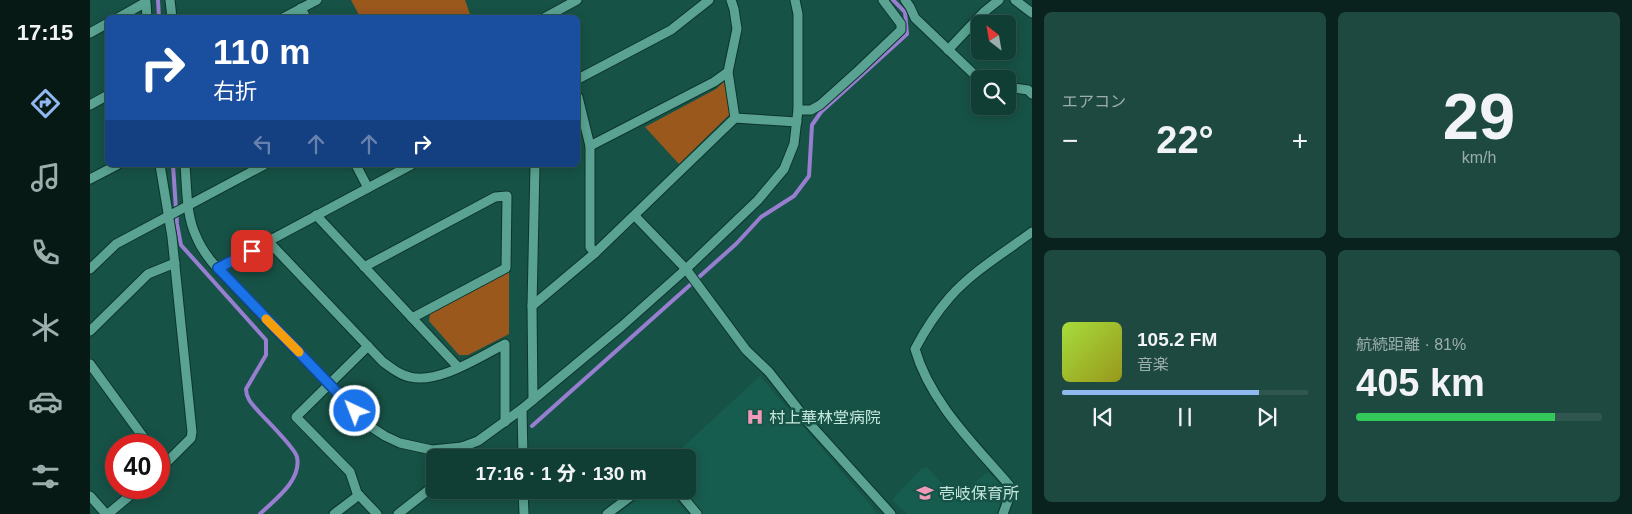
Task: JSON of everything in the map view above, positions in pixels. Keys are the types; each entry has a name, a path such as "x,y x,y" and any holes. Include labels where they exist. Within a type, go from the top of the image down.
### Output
{"street":[{"path":"170,0 172,15"},
{"path":"288,15 317,0"},
{"path":"550,15 577,0"},
{"path":"580,78 671,30 709,0"},
{"path":"730,0 734,9 737,29 728,72 735,118"},
{"path":"185,167 188,206 196,236 218,268 330,383 368,425 400,443 432,450 462,447 478,441 522,409 688,272 758,200 784,169 794,144 798,110 798,14 795,0"},
{"path":"798,110 811,110 820,105 901,30 901,24 883,0"},
{"path":"948,50 998,0"},
{"path":"1016,0 1032,13"},
{"path":"123,15 146,2 147,15"},
{"path":"910,2 913,19 971,72"},
{"path":"302,8 305,15"},
{"path":"901,24 913,19"},
{"path":"90,33 105,25"},
{"path":"590,146 714,82 728,72"},
{"path":"1016,88 1028,90 1032,94"},
{"path":"90,105 105,97"},
{"path":"580,105 590,146 590,247 595,253"},
{"path":"532,306 636,216 735,118 797,122"},
{"path":"90,179 113,167"},
{"path":"160,167 175,263 192,432 191,438 170,457"},
{"path":"90,269 116,244 260,167"},
{"path":"357,167 368,188"},
{"path":"218,268 407,167"},
{"path":"533,400 534,167"},
{"path":"364,267 495,197 507,196 506,268 412,318"},
{"path":"316,215 458,367"},
{"path":"636,216 688,272 746,350 770,372 810,423 891,514"},
{"path":"1002,514 1010,494 1010,485 956,424 921,369 915,349 931,321 950,297 977,272 1032,232"},
{"path":"269,242 383,362 397,373 412,378 438,377 505,344 505,422"},
{"path":"90,331 148,274 175,263"},
{"path":"368,346 296,417 350,472 359,495 377,514"},
{"path":"90,364 142,434"},
{"path":"522,409 523,449"},
{"path":"398,514 426,492"},
{"path":"334,514 359,495"},
{"path":"90,496 107,514 125,499"},
{"path":"523,499 524,514"},
{"path":"607,514 627,499"},
{"path":"684,499 697,514"}],"shaded area":[{"path":"351,0 465,0 470,15 359,15"},
{"path":"726,80 730,114 679,164 645,127 716,89"},
{"path":"509,272 509,334 468,355 459,355 429,321 430,314"},
{"name":"村上華林堂病院","path":"760,376 878,514 703,514 690,499 696,499 696,449 681,449"},
{"name":"壱岐保育所","path":"927,467 955,498 988,472 1004,489 997,514 907,514 892,500 921,469"},
{"path":"637,499 676,499 688,514 618,514"}],"waterway":[{"path":"158,0 159,15"},
{"path":"532,426 736,244 761,217 794,196 809,176 812,125 821,112 907,34 905,12 893,0"},
{"path":"173,167 177,224 181,245 266,340 266,355 246,389 246,393 252,404 286,441 297,457 297,466 291,482 260,514"}],"slow traffic":[{"path":"266,319 299,352"}],"place":[{"name":"村上華林堂病院","path":"755,417"},
{"name":"壱岐保育所","path":"925,493"}],"route":[{"path":"252,251 218,268 355,411"}]}
